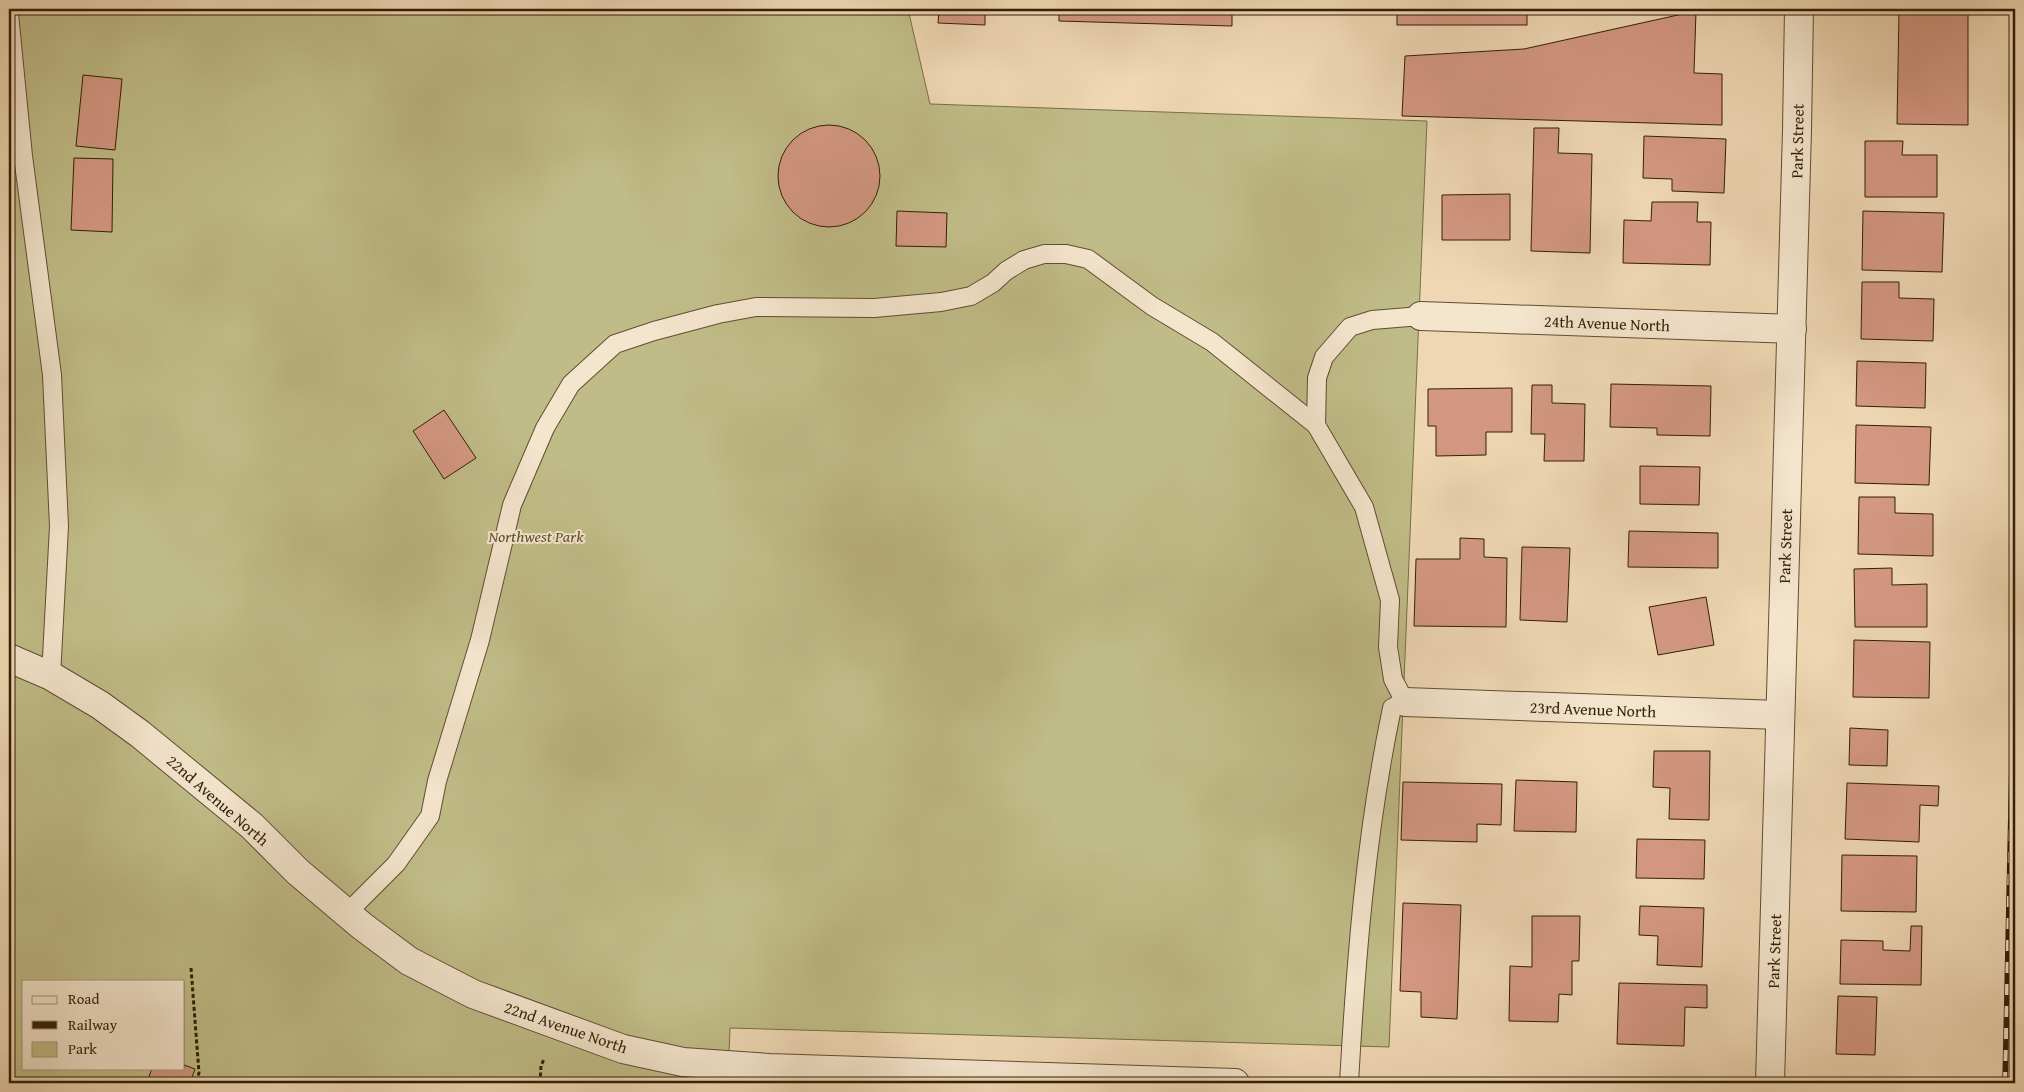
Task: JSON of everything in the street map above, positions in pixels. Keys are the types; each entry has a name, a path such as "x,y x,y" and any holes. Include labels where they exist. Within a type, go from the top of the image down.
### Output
{"street":[{"name":"Park Street","path":"1770,1083 1792,329 1799,9"},
{"name":"24th Avenue North","path":"1422,316 1792,329"},
{"name":"22nd Avenue North","path":"9,658 51,676 100,705 177,763 252,826 298,872 347,914 409,961 482,998 623,1049 683,1062 768,1076 1235,1083"},
{"name":"23rd Avenue North","path":"1405,702 1780,715"}],"lane":[{"path":"9,14 23,156 52,375 59,526 51,676"},
{"path":"347,914 396,864 430,816 437,781 480,640 512,505 545,428 571,384 615,344 654,330 718,314 756,307 874,308 941,302 970,296 993,283 1006,271 1024,260 1044,254 1066,254 1088,259 1152,306 1212,342 1316,425 1364,507 1390,600 1388,647 1392,679 1405,702 1392,708 1372,823 1355,980 1349,1083"},
{"path":"1316,425 1317,378 1319,371 1324,357 1350,327 1372,320 1422,316"}],"path":[{"path":"191,968 198,1073 195,1083"},
{"path":"540,1083 541,1066 544,1059"}],"green space":[{"name":"Northwest Park","path":"9,9 908,9 930,104 1427,121 1389,1047 730,1028 728,1083 9,1083"}],"building":[{"path":"939,9 985,9 985,25 938,23"},
{"path":"1059,9 1232,9 1232,26 1059,21"},
{"path":"1397,9 1527,9 1527,25 1397,25"},
{"path":"1899,10 1964,11 1968,14 1968,125 1897,124"},
{"path":"1696,11 1694,73 1722,74 1722,125 1402,116 1405,56 1524,49"},
{"path":"83,75 122,79 115,150 76,146"},
{"path":"829,125 849,129 865,140 876,156 880,176 876,196 865,212 849,223 829,227 809,223 793,212 782,196 778,176 782,156 793,140 809,129"},
{"path":"1534,128 1559,128 1558,153 1592,154 1590,253 1531,251"},
{"path":"1644,136 1726,139 1724,193 1672,191 1672,179 1643,178"},
{"path":"1865,141 1903,141 1902,155 1937,155 1937,197 1865,197"},
{"path":"74,158 113,159 112,232 71,230"},
{"path":"1510,194 1510,240 1442,240 1442,195"},
{"path":"1652,202 1698,202 1697,222 1711,222 1710,265 1623,263 1624,220 1651,221"},
{"path":"897,211 947,213 946,247 896,246"},
{"path":"1863,211 1944,213 1942,272 1862,270"},
{"path":"1862,282 1899,282 1899,298 1934,299 1933,341 1861,339"},
{"path":"1857,361 1926,363 1925,408 1856,406"},
{"path":"1611,384 1711,386 1710,436 1657,435 1657,428 1610,427"},
{"path":"1532,385 1552,385 1552,403 1585,404 1584,461 1544,461 1545,434 1531,434"},
{"path":"1512,388 1512,432 1486,432 1486,455 1436,456 1436,426 1428,426 1428,389"},
{"path":"444,410 476,458 444,479 413,431"},
{"path":"1856,425 1931,427 1929,485 1855,483"},
{"path":"1640,466 1700,467 1699,505 1640,504"},
{"path":"1859,497 1895,497 1895,513 1933,514 1933,556 1858,554"},
{"path":"1629,531 1718,533 1718,568 1628,567"},
{"path":"1460,538 1484,539 1484,557 1507,558 1506,627 1414,626 1416,559 1460,559"},
{"path":"1522,547 1570,548 1567,622 1520,620"},
{"path":"1892,568 1892,585 1927,584 1927,627 1855,627 1854,569"},
{"path":"1706,597 1714,645 1658,655 1649,607"},
{"path":"1854,640 1930,642 1929,698 1853,697"},
{"path":"1850,728 1888,730 1887,766 1849,765"},
{"path":"1654,751 1710,751 1709,820 1669,819 1670,788 1653,787"},
{"path":"1516,780 1577,782 1576,832 1514,831"},
{"path":"1403,782 1502,784 1501,825 1477,824 1477,842 1401,840"},
{"path":"1847,783 1939,786 1938,806 1920,805 1919,842 1845,839"},
{"path":"1637,839 1705,840 1704,879 1636,878"},
{"path":"1842,855 1917,856 1916,912 1841,911"},
{"path":"1403,903 1461,905 1457,1019 1421,1017 1421,992 1400,991"},
{"path":"1640,906 1704,908 1702,967 1657,965 1658,936 1639,935"},
{"path":"1532,916 1580,916 1579,961 1572,961 1572,995 1559,994 1558,1022 1509,1021 1510,966 1532,967"},
{"path":"1911,926 1922,926 1921,985 1840,984 1841,940 1883,941 1883,950 1910,951"},
{"path":"1619,983 1707,985 1707,1008 1685,1007 1684,1046 1617,1044"},
{"path":"1838,996 1877,997 1875,1055 1836,1054"},
{"path":"185,1065 195,1069 190,1083 147,1083 151,1070 185,1070"}],"railway":[{"path":"2005,1083 2015,624"}]}
